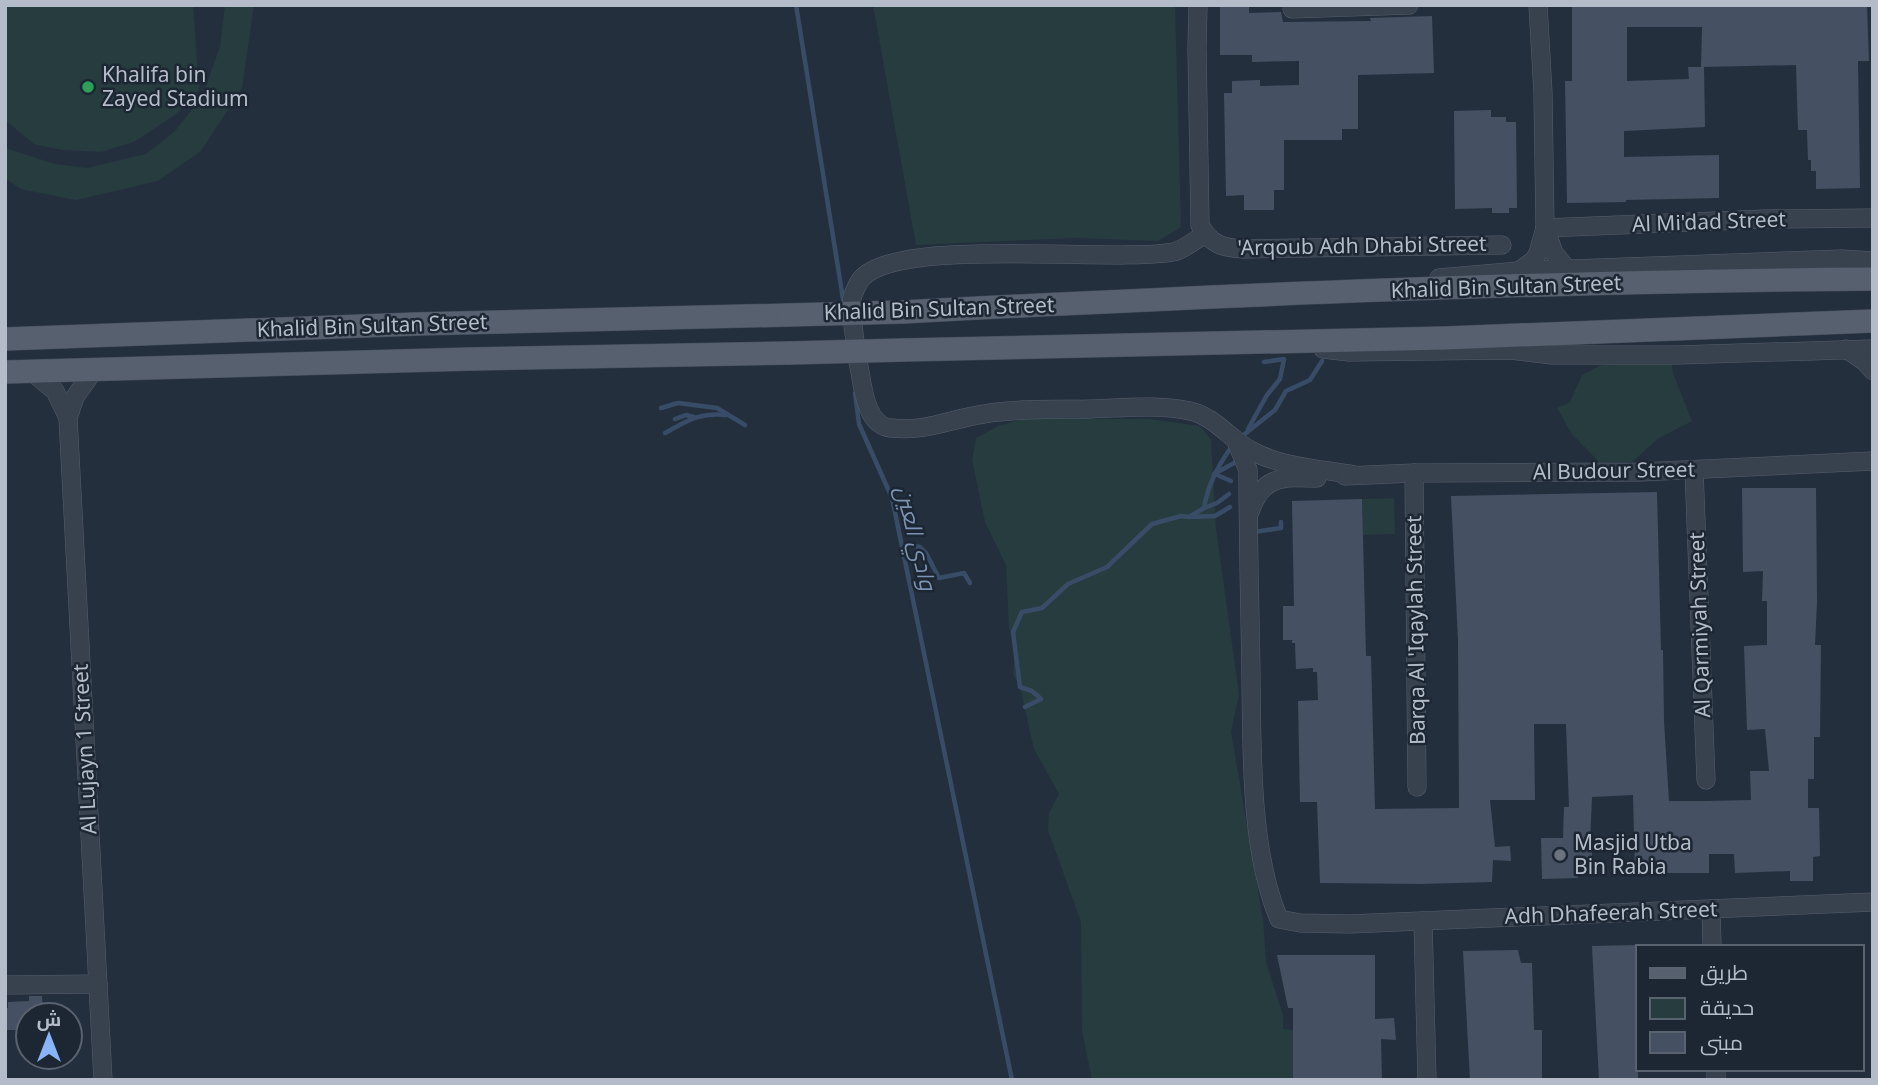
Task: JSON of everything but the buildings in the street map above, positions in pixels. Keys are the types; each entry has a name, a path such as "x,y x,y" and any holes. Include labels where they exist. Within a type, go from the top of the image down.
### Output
{"main road":[{"name":"Khalid Bin Sultan Street","path":"5,339 416,324 902,312 1259,293 1873,279"},
{"name":"Khalid Bin Sultan Street","path":"5,372 1446,338 1873,321"}],"street":[{"path":"1199,5 1197,48 1200,225 1205,234 1176,251 1131,256 1084,253 973,254 881,265 861,279 852,298 864,397 871,414 885,428 922,429 999,411 1156,408 1192,411 1211,421 1236,441 1270,459 1354,475"},
{"path":"1292,9 1409,5"},
{"path":"1519,271 1527,267 1538,253 1545,228 1543,93 1538,5"},
{"name":"Al Mi'dad Street","path":"1545,228 1873,218"},
{"path":"1545,228 1554,253 1567,269"},
{"name":"'Arqoub Adh Dhabi Street","path":"1205,234 1214,244 1244,249 1502,245"},
{"path":"1259,293 1313,284 1519,271 1842,259 1873,261"},
{"path":"1257,341 1349,352 1511,350 1552,355 1631,356 1873,349"},
{"path":"1846,349 1873,371"},
{"name":"Al Lujayn 1 Street","path":"94,370 75,397 68,418 103,1080"},
{"name":"Al Lujayn 1 Street","path":"32,372 55,391 68,418"},
{"path":"1236,441 1246,462 1248,517"},
{"name":"Al Budour Street","path":"1354,475 1694,470 1873,461"},
{"path":"1248,488 1255,473 1262,468 1277,463 1289,463"},
{"name":"Al Qarmiyah Street","path":"1694,470 1706,780"},
{"name":"Barqa Al 'Iqaylah Street","path":"1414,473 1417,787"},
{"path":"1248,517 1258,495 1270,482 1279,478 1354,475"},
{"name":"Adh Dhafeerah Street","path":"1248,517 1252,745 1264,873 1279,919 1300,923 1350,924 1873,902"},
{"path":"1711,909 1712,945"},
{"path":"1423,921 1427,1080"},
{"path":"5,985 98,985"}],"green space":[{"name":"Khalifa bin Zayed Stadium","path":"5,5 193,5 199,90 176,114 134,142 101,152 62,150 34,144 5,120"},
{"path":"225,5 254,5 242,88 201,151 158,181 76,200 21,189 5,178 5,148 55,164 87,168 146,154 174,132 201,99 220,47"},
{"path":"873,5 1175,5 1181,227 1158,241 1075,238 916,245"},
{"path":"1672,364 1692,421 1659,438 1632,462 1600,463 1572,434 1557,408 1570,402 1582,375 1602,365"},
{"path":"1023,419 1149,419 1200,426 1211,440 1216,529 1239,694 1231,732 1263,919 1266,962 1283,1015 1283,1029 1293,1030 1293,1080 1092,1080 1082,1030 1081,922 1048,830 1049,813 1059,794 1034,749 1020,687 1013,674 1015,650 1009,627 1006,565 985,522 972,460 976,438 998,426"},
{"path":"1394,498 1395,534 1363,535 1362,499"}],"waterway":[{"name":"وادي العين","path":"796,5 844,305"},
{"path":"1248,429 1267,395 1280,379 1284,359 1264,362"},
{"path":"1241,437 1275,410 1286,391 1310,380 1322,361"},
{"name":"وادي العين","path":"855,393 859,424 892,498 1012,1080"},
{"path":"661,408 678,403 717,408 745,425"},
{"path":"675,419 686,415 694,417"},
{"path":"665,433 701,416 726,415"},
{"path":"1025,707 1041,699 1032,691 1020,687 1013,632 1022,612 1042,608 1068,584 1107,567 1152,524 1181,516 1189,517 1204,508 1214,476 1232,446"},
{"path":"1214,474 1236,462"},
{"path":"1215,474 1231,481"},
{"path":"1204,508 1229,494"},
{"path":"1189,517 1215,516 1230,507"},
{"path":"1254,532 1281,528 1281,522"},
{"path":"902,547 920,547 939,578 964,573 970,583"}],"place":[{"name":"Khalifa bin Zayed Stadium","path":"88,87"},
{"name":"Masjid Utba Bin Rabia","path":"1560,855"}]}
